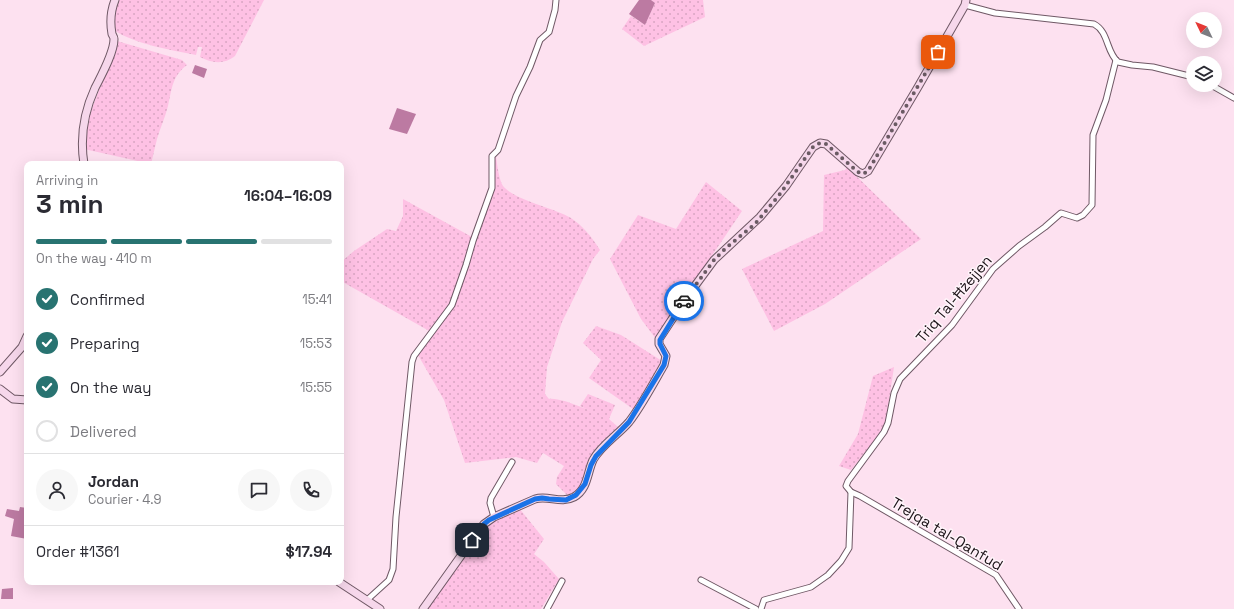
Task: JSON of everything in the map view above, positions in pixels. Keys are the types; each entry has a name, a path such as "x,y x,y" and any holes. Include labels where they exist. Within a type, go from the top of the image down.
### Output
{"street":[{"path":"84,161 86,113 111,52 114,39 112,35 111,20 115,0"},
{"path":"367,600 390,580 393,569 396,517 412,362 414,356 452,305 492,188 492,156 498,150 516,96 530,67 540,40 549,32 556,10 556,0"},
{"path":"423,609 484,524 494,517 535,499 542,498 566,500 573,497 580,491 585,484 591,465 596,456 629,422 664,365 666,356 660,344 660,337 708,267 726,248 747,231 760,217 786,186 808,152 816,144 826,144 861,173 863,174 868,171 966,2 995,13 1094,24 1102,29 1116,60 1122,63 1153,67 1186,75"},
{"name":"Triq Tal-Ħżejjen","path":"851,492 846,486 848,481 884,432 888,423 894,393 900,379 952,325 989,273 1062,212 1077,218 1083,215 1092,205 1093,135 1106,100 1116,60"},
{"path":"1222,91 1234,98"},
{"path":"0,372 22,347 24,343"},
{"path":"0,389 14,399 24,400"},
{"path":"494,517 490,503 491,498 512,462"},
{"path":"761,609 764,600 811,586 828,575 841,562 849,548 851,492"},
{"name":"Trejqa tal-Qanfud","path":"851,492 996,575 1019,609"},
{"path":"701,580 756,609"},
{"path":"547,609 562,581"},
{"path":"344,585 380,609"}],"shaded area":[{"path":"117,0 264,0 235,56 226,61 213,62 200,57 202,47 198,47 196,55 164,49 142,43 114,30 114,7"},
{"path":"639,0 651,0 655,3 645,25 629,14"},
{"path":"651,0 703,0 705,17 644,46 622,29 631,16 645,25 655,3"},
{"path":"117,41 182,60 187,65 178,74 173,83 167,110 157,139 152,161 138,161 84,149 86,125"},
{"path":"195,65 207,69 204,78 192,73"},
{"path":"397,108 416,114 407,134 389,129"},
{"path":"496,156 500,180 508,191 525,200 571,218 587,232 600,250 593,259 562,322 547,367 545,394 549,399 562,400 602,416 580,406 588,394 615,405 609,419 618,427 602,444 577,491 567,495 556,484 557,477 564,466 543,453 537,463 516,457 465,463 444,400 418,355 454,306 494,188 494,159"},
{"path":"847,167 921,239 825,304 774,331 742,269 823,231 824,175 845,170"},
{"path":"706,182 742,211 656,339 641,319 610,259 638,215 676,229"},
{"path":"403,199 472,237 463,271 457,282 451,303 431,332 344,283 344,259 387,229 396,231 403,216"},
{"path":"596,326 621,335 662,361 633,409 589,378 601,360 583,343"},
{"path":"894,367 885,427 851,470 839,466 858,434 873,376"},
{"path":"20,507 24,508 24,538 11,536 14,519 5,516 7,509 19,511"},
{"path":"519,508 544,539 534,554 544,562 559,579 541,609 426,609 464,557 472,551 470,546 480,531 492,522"},
{"path":"13,588 13,599 1,599 2,589"}],"way so far":[{"path":"684,301 714,260 755,224 780,194 808,152 816,144 826,144 858,172 863,174 868,171 938,52"}],"route":[{"path":"472,540 484,524 494,517 539,498 557,500 570,499 583,488 593,460 629,422 664,365 666,361 666,354 660,344 660,340 664,331 684,301"}]}
